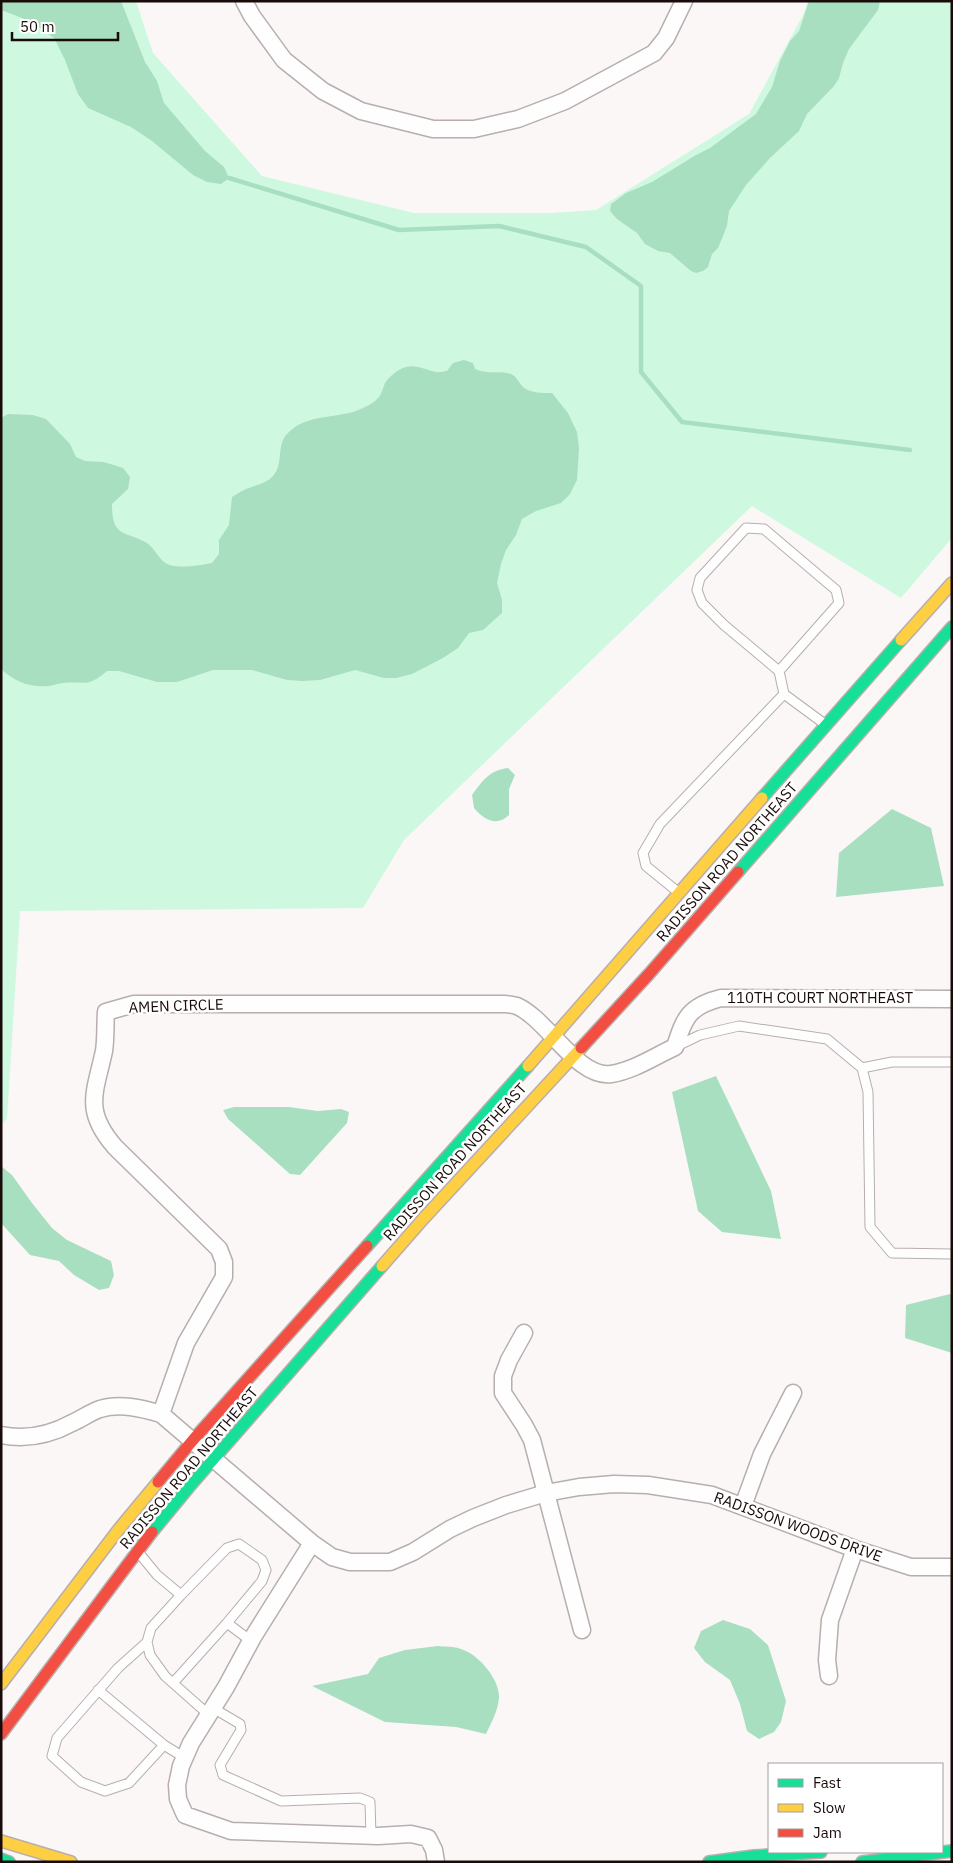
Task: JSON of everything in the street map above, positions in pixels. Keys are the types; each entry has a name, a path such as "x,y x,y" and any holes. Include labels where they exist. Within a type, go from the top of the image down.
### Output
{"main road":[{"name":"RADISSON ROAD NORTHEAST","path":"1,1684 119,1529 193,1440 554,1037 678,892 952,583"},
{"name":"RADISSON ROAD NORTHEAST","path":"1,1734 137,1551 213,1459 424,1218 572,1055 649,974 952,627"},
{"path":"1,1841 72,1862"},
{"path":"709,1862 754,1856 804,1853"},
{"path":"862,1862 936,1853"},
{"path":"1,1859 9,1862"}],"street":[{"path":"244,1 252,16 284,60 323,91 360,111 434,129 474,129 518,119 565,101 654,53 666,38 684,1"},
{"name":"110TH COURT NORTHEAST","path":"675,1047 683,1021 694,1008 721,998 952,999"},
{"name":"AMEN CIRCLE","path":"161,1414 186,1343 224,1277 224,1262 220,1249 103,1133 95,1113 94,1093 104,1048 106,1012 134,1004 490,1002 516,1006 528,1013 554,1037"},
{"path":"554,1037 585,1068 602,1075 629,1069 675,1047"},
{"path":"524,1333 509,1360 503,1376 503,1393 532,1440 582,1630"},
{"path":"743,1506 762,1454 793,1393"},
{"path":"1,1435 26,1437 46,1435 99,1410 114,1407 133,1407 161,1414"},
{"name":"RADISSON WOODS DRIVE","path":"161,1414 312,1543 332,1557 350,1562 369,1564 390,1562 413,1552 450,1529 506,1505 546,1493 579,1487 614,1484 648,1485 712,1495 855,1549 911,1567 952,1567"},
{"path":"312,1543 191,1743 177,1785 178,1799 185,1815 231,1832 371,1836 411,1834 428,1838 434,1850 436,1862"},
{"path":"829,1676 827,1660 830,1620 855,1549"}],"lane":[{"path":"779,671 839,603 836,590 764,529 746,528 700,578 697,590 702,603 779,671 784,694 826,725"},
{"path":"678,892 646,866 643,852 660,824 784,694"},
{"path":"675,1047 700,1035 738,1026 827,1039 862,1068 868,1092 870,1227 892,1253 952,1254"},
{"path":"862,1068 892,1062 952,1062"},
{"path":"173,1683 262,1581 266,1570 262,1560 239,1544 227,1548 151,1628 147,1642 150,1656 165,1676 173,1683 211,1712 240,1724 241,1730 220,1766 223,1775 281,1801 360,1798 370,1802 371,1836"},
{"path":"137,1551 157,1575 181,1595"},
{"path":"227,1623 251,1641"},
{"path":"147,1642 118,1668 57,1738 52,1756 81,1782 104,1791 129,1783 164,1744"},
{"path":"98,1690 164,1744 185,1758"}],"shaded area":[{"path":"1,1 136,1 153,53 262,176 414,213 552,213 596,210 749,114 803,15 808,1 952,1 952,538 901,598 752,506 404,840 363,908 20,911 7,1119 1,1125"},
{"path":"1,1 121,1 145,62 157,81 164,103 205,151 224,167 229,178 221,184 207,182 193,175 152,141 131,127 88,108 78,94 54,38 30,21 1,10"},
{"path":"809,1 880,1 878,10 849,49 839,78 834,86 807,114 799,131 770,158 746,185 729,211 727,226 718,248 712,254 708,267 696,273 691,271 670,253 658,251 645,244 637,233 617,219 610,211 611,204 626,193 652,182 710,148 756,114 772,87 780,61 790,41 799,31"},
{"path":"464,360 473,363 475,369 480,371 511,374 528,390 552,393 568,413 577,432 579,448 577,480 570,494 561,503 536,511 522,519 516,535 506,550 497,583 502,600 502,613 483,630 469,633 458,648 412,674 396,678 384,678 355,670 320,680 302,681 287,680 252,670 213,670 177,682 157,682 119,671 107,671 95,680 86,683 35,686 11,677 1,669 1,418 8,414 33,415 46,419 70,444 76,457 85,461 104,462 123,468 130,477 128,489 112,504 114,523 117,528 121,532 147,543 167,564 180,567 194,566 212,563 219,554 219,540 229,525 232,497 244,490 264,483 273,476 278,466 284,439 295,427 314,419 354,412 367,406 379,397 389,378 403,368 414,366 440,372 447,371 453,363"},
{"path":"508,768 515,775 509,789 509,815 500,821 486,819 474,808 472,795 491,774"},
{"path":"892,809 931,828 944,886 836,897 839,853"},
{"path":"716,1076 771,1191 781,1239 722,1232 698,1211 672,1092"},
{"path":"234,1107 289,1107 318,1111 341,1109 349,1112 347,1123 300,1175 290,1174 228,1119 223,1110"},
{"path":"1,1166 12,1175 52,1228 67,1240 111,1261 114,1275 109,1288 99,1290 74,1275 59,1261 30,1255 1,1223"},
{"path":"952,1295 952,1353 905,1338 906,1305"},
{"path":"723,1620 750,1629 768,1645 786,1701 781,1722 774,1732 759,1739 747,1731 740,1704 730,1680 705,1662 694,1648 701,1631"},
{"path":"438,1646 455,1647 468,1652 481,1662 492,1675 499,1698 496,1712 486,1734 456,1727 385,1722 312,1686 368,1674 379,1658 405,1650"}],"waterway":[{"path":"229,178 399,230 499,226 586,247 641,286 641,372 682,422 910,450"}],"traffic: fast":[{"path":"738,872 952,627"},
{"path":"762,798 901,640"},
{"path":"367,1246 528,1066"},
{"path":"152,1532 382,1266"},
{"path":"943,1852 952,1851"},
{"path":"709,1862 754,1856 804,1853"},
{"path":"862,1862 936,1853"},
{"path":"1,1859 9,1862"}],"traffic: slow":[{"path":"901,640 952,583"},
{"path":"528,1066 762,798"},
{"path":"382,1266 581,1048"},
{"path":"1,1684 119,1529 158,1482"},
{"path":"1,1841 71,1862"}],"traffic: jam":[{"path":"581,1048 738,872"},
{"path":"158,1482 193,1440 367,1246"},
{"path":"1,1734 152,1532"}]}
